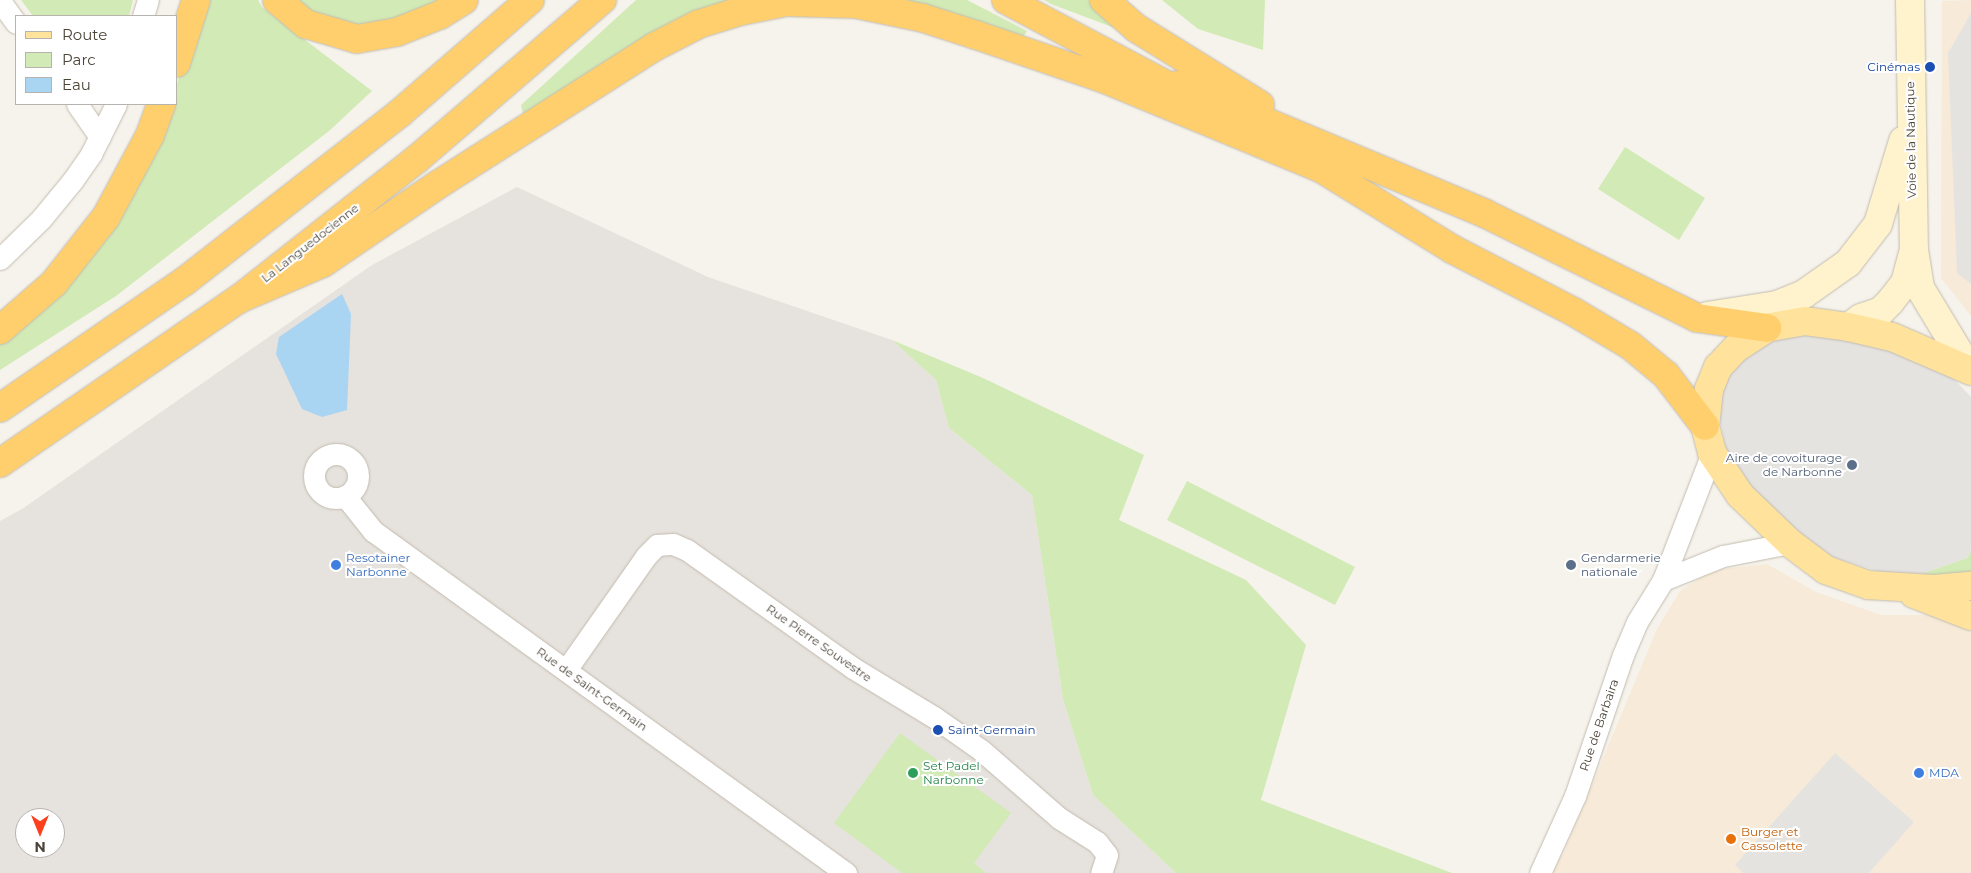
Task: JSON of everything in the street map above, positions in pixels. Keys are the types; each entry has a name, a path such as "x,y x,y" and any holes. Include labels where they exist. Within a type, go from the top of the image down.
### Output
{"highway":[{"path":"178,57 196,0"},
{"path":"277,0 306,24 356,39 397,32 440,15 464,0"},
{"path":"0,408 185,281 400,113 530,0"},
{"name":"La Languedocienne","path":"0,463 239,299 416,159 602,0"},
{"path":"1006,0 1124,62 1333,162"},
{"path":"1104,0 1136,28 1333,162 1452,249 1574,312 1631,346 1666,375 1706,426"},
{"path":"239,299 323,263 439,184 654,47 699,24 741,10 786,2 856,4 923,18 976,35 1102,78 1333,162 1484,213 1697,318 1767,328"},
{"path":"0,330 54,283 106,217 150,135 161,105"}],"main road":[{"path":"1970,370 1892,337 1849,327 1805,322 1767,328 1736,348 1718,366 1709,389 1706,426 1712,453 1740,495 1790,543 1826,570 1868,585 1901,589 1971,586"},
{"path":"1901,589 1971,616"}],"street":[{"path":"143,15 148,0"},
{"name":"Voie de la Nautique","path":"1910,0 1910,95 1914,250 1920,288 1970,370"},
{"path":"0,1 15,22"},
{"path":"1697,318 1777,305 1804,294 1848,263 1878,224 1901,152 1910,95"},
{"path":"78,105 100,137"},
{"path":"0,259 41,219 73,180 100,137 116,105"},
{"name":"Voie de la Nautique","path":"1849,327 1860,318 1881,311 1890,302 1905,283 1914,250"},
{"name":"Rue de Barbaira","path":"1540,873 1575,796 1626,647 1662,580 1712,453"},
{"name":"Rue de Saint-Germain","path":"345,496 373,530 846,873"},
{"path":"1662,580 1722,556 1790,543"},
{"name":"Rue Pierre Souvestre","path":"566,670 646,556 657,545 673,544 687,550 852,668 904,698 981,750 1059,818 1097,842 1106,855 1101,873"}],"shaded area":[{"path":"1971,0 1971,316 1941,278 1942,1"},
{"path":"1971,13 1971,284 1957,273 1948,53"},
{"path":"517,187 708,277 892,340 936,380 949,428 1032,495 1063,699 1093,795 1176,873 0,873 0,521 22,509 372,265"},
{"name":"Aire de covoiturage de Narbonne","path":"1827,334 1914,356 1951,376 1971,397 1971,551 1967,558 1912,577 1887,574 1828,556 1806,542 1740,476 1727,454 1717,406 1726,376 1761,343 1793,335"},
{"path":"1767,564 1816,592 1881,615 1931,615 1971,631 1971,873 1547,873 1563,854 1657,629 1680,591 1712,570"},
{"path":"1835,753 1914,822 1869,873 1743,873 1735,865"}],"green space":[{"path":"21,0 133,0 129,15 32,15"},
{"path":"205,0 258,0 262,7 372,91 329,131 116,296 0,370 0,341 60,289 169,105 178,105 178,80"},
{"path":"294,0 444,0 394,22 357,28 312,14"},
{"path":"636,0 752,0 650,40 523,114 521,105"},
{"path":"878,0 967,0 1027,31 1024,36"},
{"path":"1044,0 1089,0 1120,30 1051,4"},
{"path":"1162,0 1265,0 1263,50 1198,29"},
{"path":"1625,147 1705,198 1679,240 1598,189"},
{"path":"892,340 983,378 1144,455 1119,520 1246,580 1306,645 1261,800 1452,873 1176,873 1093,795 1063,699 1032,495 949,428 936,380"},
{"path":"1187,481 1355,567 1335,605 1167,520"},
{"path":"1971,551 1971,572 1912,577 1967,558"},
{"name":"Set Padel Narbonne","path":"900,733 1011,813 974,863 986,873 902,873 834,823"}],"water":[{"path":"342,294 351,314 347,410 322,417 302,409 276,354 279,337"}],"place":[{"name":"Cinémas","path":"1930,67"},
{"name":"Aire de covoiturage de Narbonne","path":"1852,465"},
{"name":"Resotainer Narbonne","path":"336,565"},
{"name":"Gendarmerie nationale","path":"1571,565"},
{"name":"Saint-Germain","path":"938,730"},
{"name":"Set Padel Narbonne","path":"913,773"},
{"name":"MDA","path":"1919,773"},
{"name":"Burger et Cassolette","path":"1731,839"}]}
